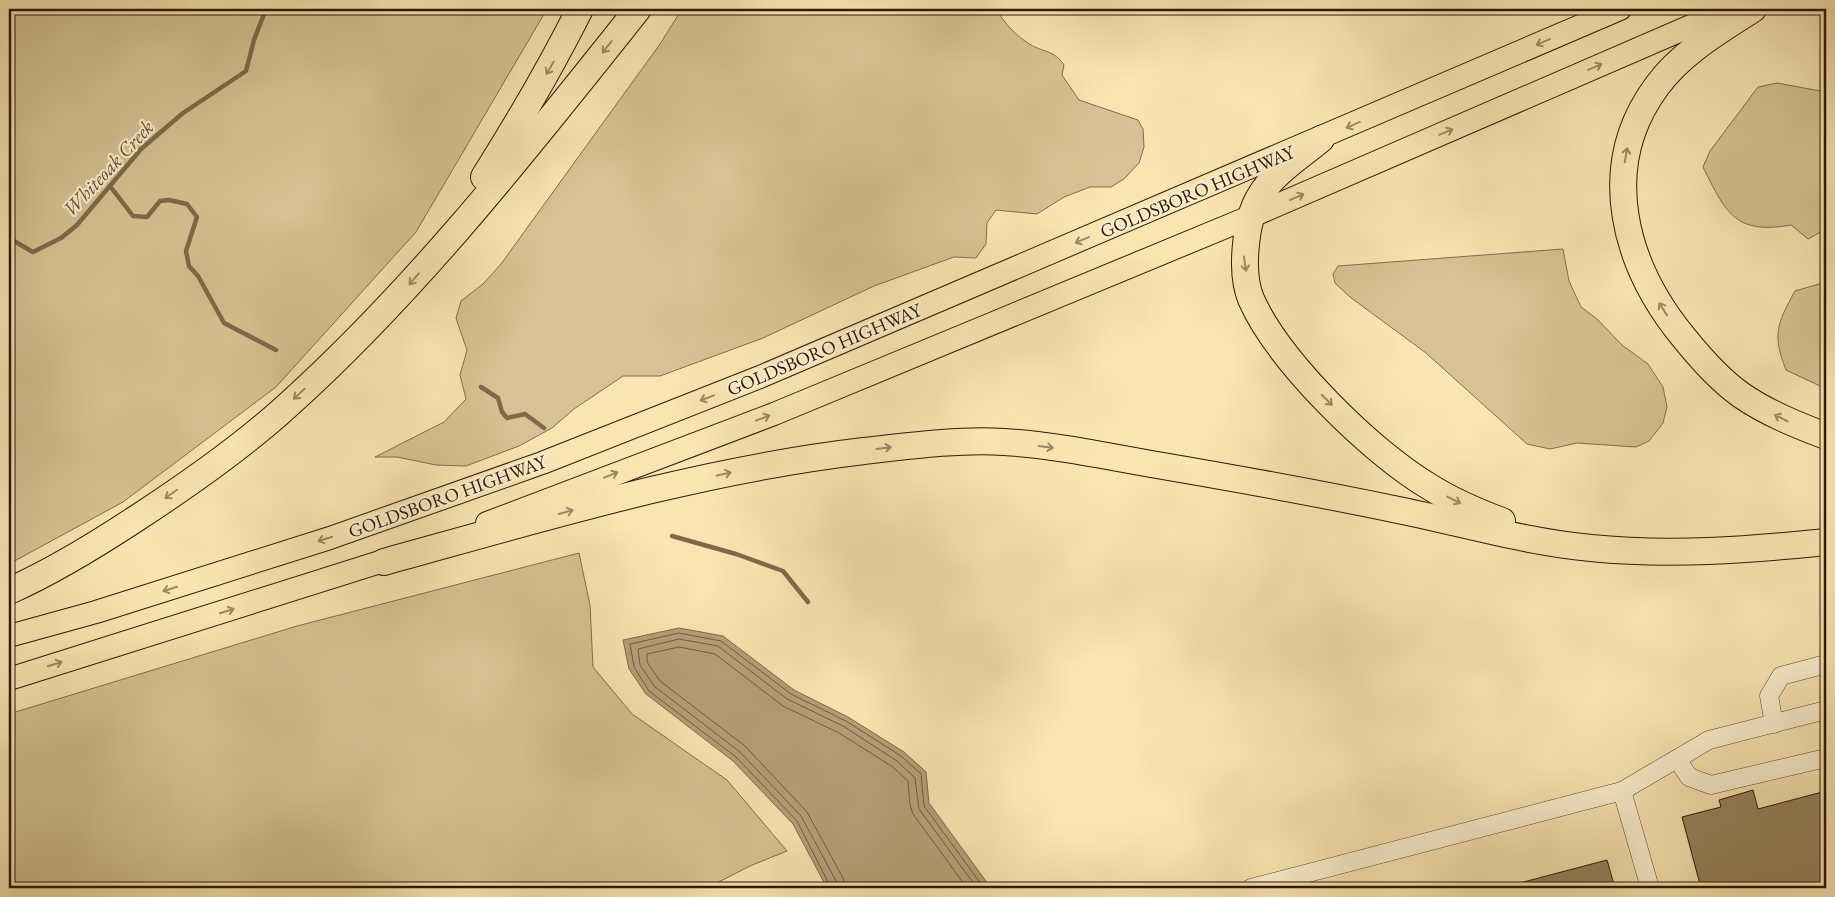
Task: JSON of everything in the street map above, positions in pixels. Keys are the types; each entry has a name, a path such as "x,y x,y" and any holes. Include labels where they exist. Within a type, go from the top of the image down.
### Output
{"highway":[{"path":"435,255 519,122 558,53 580,9"},
{"path":"9,592 88,550 222,458 286,407 369,327 435,255 513,164 638,9"},
{"path":"1753,9 1705,40 1673,67 1642,110 1626,152 1623,176 1627,224 1633,248 1651,289 1665,314 1702,360 1748,399 1789,422 1826,436"},
{"path":"1320,139 1274,178 1259,196 1252,216 1244,253 1250,298 1269,331 1290,359 1352,424 1386,456 1430,487 1483,514 1592,549"},
{"path":"384,562 642,491 785,461 910,446 1002,442 1099,454 1250,480 1404,511 1528,540 1592,549 1659,552 1826,542"}],"main road":[{"name":"GOLDSBORO HIGHWAY","path":"9,636 96,612 330,538 542,463 760,378 1620,9"},
{"path":"9,679 384,562 774,414 1252,216 1730,9"}],"lane":[{"path":"1774,724 1769,696 1781,676 1826,664"},
{"path":"1251,888 1622,791 1709,740 1826,710"},
{"path":"1677,759 1689,777 1711,785 1826,758"},
{"path":"1622,791 1650,888"}],"shaded area":[{"path":"9,9 547,9 416,232 276,387 123,502 9,564"},
{"path":"682,9 996,9 1007,25 1020,38 1036,48 1053,54 1060,60 1064,65 1062,75 1079,100 1138,120 1143,129 1144,147 1139,163 1124,179 1111,187 1090,187 1064,197 1037,214 996,210 987,223 986,244 976,258 954,257 874,286 763,338 660,376 623,376 574,409 552,428 519,446 466,466 436,465 397,457 375,457 444,422 466,399 460,375 467,350 456,318 461,301 483,284 501,264 660,44"},
{"path":"1777,83 1826,92 1826,229 1808,239 1791,225 1757,227 1735,217 1726,208 1703,167 1710,151 1758,87"},
{"path":"1563,249 1569,281 1581,307 1597,319 1622,345 1648,364 1663,387 1667,407 1663,423 1649,441 1636,447 1577,443 1550,449 1527,444 1426,353 1350,297 1335,283 1333,274 1338,266"},
{"path":"1826,282 1826,387 1786,370 1779,347 1778,329 1795,291"},
{"path":"579,553 590,605 593,667 632,714 727,780 787,851 750,866 707,888 9,888 9,714 297,626"}],"water":[{"path":"679,628 723,636 794,690 848,717 904,752 926,772 929,803 991,888 827,888 793,824 733,761 646,694 629,669 623,640"}],"building":[{"path":"1753,790 1758,809 1826,791 1826,888 1701,888 1682,817 1721,807 1719,800"},
{"path":"1607,860 1615,888 1517,888 1516,884"}],"waterway":[{"name":"Whiteoak Creek","path":"9,238 33,252 61,238 77,225 141,149 183,113 246,71 254,40 266,9"},
{"path":"110,186 133,216 147,217 160,201 169,200 187,204 197,217 186,251 189,266 198,276 224,323 276,350"},
{"path":"481,387 498,398 502,412 507,418 525,414 544,428"},
{"path":"672,536 736,554 783,571 808,602"}]}
